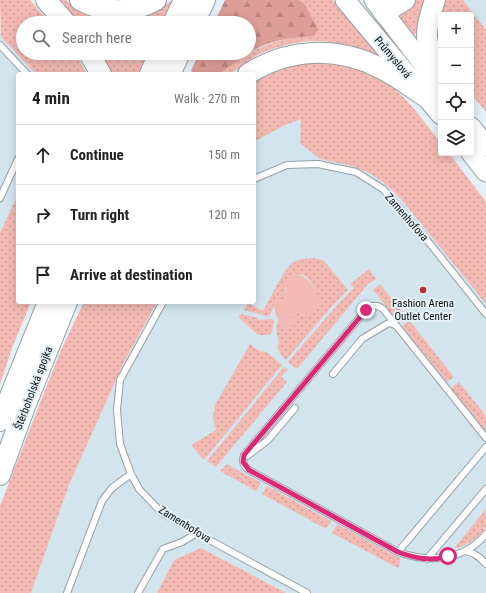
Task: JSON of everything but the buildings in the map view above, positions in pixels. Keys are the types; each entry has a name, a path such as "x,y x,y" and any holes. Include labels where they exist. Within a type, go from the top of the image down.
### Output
{"highway":[{"path":"46,0 60,16"},
{"path":"80,0 95,7 121,10 138,8 156,0"},
{"path":"176,16 184,0"},
{"path":"197,16 205,0"},
{"path":"379,7 405,0"},
{"path":"435,0 428,21 426,36 430,52 438,67"},
{"path":"251,72 263,65 288,56 312,52 332,53 354,57 369,62 435,93"},
{"path":"93,60 100,72"},
{"path":"151,72 157,60"},
{"path":"171,72 177,60"},
{"name":"Štěrboholská spojka","path":"0,421 47,304"},
{"name":"Štěrboholská spojka","path":"0,475 24,409 66,304"},
{"path":"24,409 78,304"}],"main road":[{"name":"Průmyslová","path":"345,0 435,93"},
{"path":"357,0 365,10 372,14 378,15 379,7"},
{"name":"Průmyslová","path":"379,7 435,93 438,104"},
{"path":"474,130 486,146"},
{"path":"474,156 486,172"}],"lane":[{"path":"0,45 25,72"},
{"path":"0,198 16,163"},
{"name":"Zamenhofova","path":"256,178 287,165 318,164 356,172 383,189 388,194 486,314"},
{"name":"Zamenhofova","path":"162,304 120,380 118,410 120,444 139,489 161,512 307,593"},
{"path":"486,438 383,309 378,306 370,306 244,455 243,459 244,466 249,470 398,552 409,556 427,559 440,559 465,552 471,552 478,556 486,564"},
{"path":"333,374 366,336 390,323 396,326"},
{"path":"244,466 246,456 268,440 295,408"},
{"path":"398,552 486,447"},
{"path":"67,593 102,500 112,488 132,474"},
{"path":"427,559 486,489"},
{"path":"138,593 163,548 182,542 197,533"},
{"path":"465,552 486,535"},
{"path":"486,535 486,543"}],"shaded area":[{"path":"0,0 30,0 44,16 16,16 16,53 1,37"},
{"path":"56,0 66,0 71,4 160,8 173,0 165,16 70,16"},
{"path":"299,0 333,0 371,44 385,57 382,61 338,43 326,41 289,44 277,47 256,56 256,50 294,37 304,3"},
{"path":"415,0 426,0 419,33 410,36 396,14"},
{"path":"445,0 463,0 472,12 441,12"},
{"path":"463,0 486,0 486,31 474,15 474,12 472,12"},
{"path":"474,14 486,30 486,112 474,98"},
{"path":"438,23 438,45 436,38"},
{"path":"0,30 1,37 16,53 16,60 23,60 34,72 16,72 16,198 0,233"},
{"path":"338,58 388,83 404,98 438,139 438,156 451,156 486,202 486,304 401,199 382,181 367,172 349,165 320,159 300,143 301,119 283,126 256,141 256,75 272,66"},
{"path":"23,60 79,60 86,72 34,72"},
{"path":"102,60 146,60 140,72 108,72"},
{"path":"250,60 232,72 221,72 227,67 236,61"},
{"path":"327,108 486,304 486,593 286,593 201,548 174,560 157,593 31,593 69,485 123,364 156,304 256,304 256,141 283,126"},
{"path":"16,198 16,304 30,304 12,348 0,384 0,233"},
{"path":"313,258 323,260 348,290 333,305 286,360 277,347 279,344 277,329 279,320 283,326 289,329 295,323 293,312 295,311 304,316 319,305 312,283 304,276 298,274 292,275 285,287 286,297 276,302 270,315 266,316 244,310 247,304 250,304 263,311 289,266 292,263"},
{"path":"369,269 376,279 368,284 297,369 288,362 338,304 354,288 350,284"},
{"path":"296,274 303,277 314,288 318,296 319,303 317,309 313,313 305,315 295,311 293,313 295,323 292,328 289,329 282,325 277,318 275,306 276,302 286,297 286,282 289,277"},
{"path":"380,284 405,315 398,321 373,290"},
{"path":"83,304 156,304 123,364 69,485 31,593 0,593 0,506 61,350"},
{"path":"242,314 258,318 258,320 272,319 274,321 272,333 267,335 258,335 239,318 239,315"},
{"path":"409,320 454,377 447,382 402,326"},
{"path":"250,344 259,351 267,352 282,365 204,460 191,445 216,430 213,417 215,405"},
{"path":"284,367 288,370 281,377 287,382 216,467 207,461"},
{"path":"459,382 486,416 486,431 451,388"},
{"path":"227,464 261,483 256,491 220,471"},
{"path":"267,486 331,521 326,529 262,494"},
{"path":"486,509 486,526 481,534 455,549 455,547"},
{"path":"337,524 401,559 398,568 332,533"},
{"path":"201,548 286,593 157,593 174,560"}],"green space":[{"path":"225,0 299,0 304,3 318,29 314,36 280,40 264,45 256,50 256,16 217,16"},
{"path":"196,60 239,60 222,72 191,71"}],"place":[{"name":"Fashion Arena Outlet Center","path":"423,290"}],"route":[{"path":"366,310 244,455 244,466 398,552 415,558 427,559 440,559 448,556"}]}
